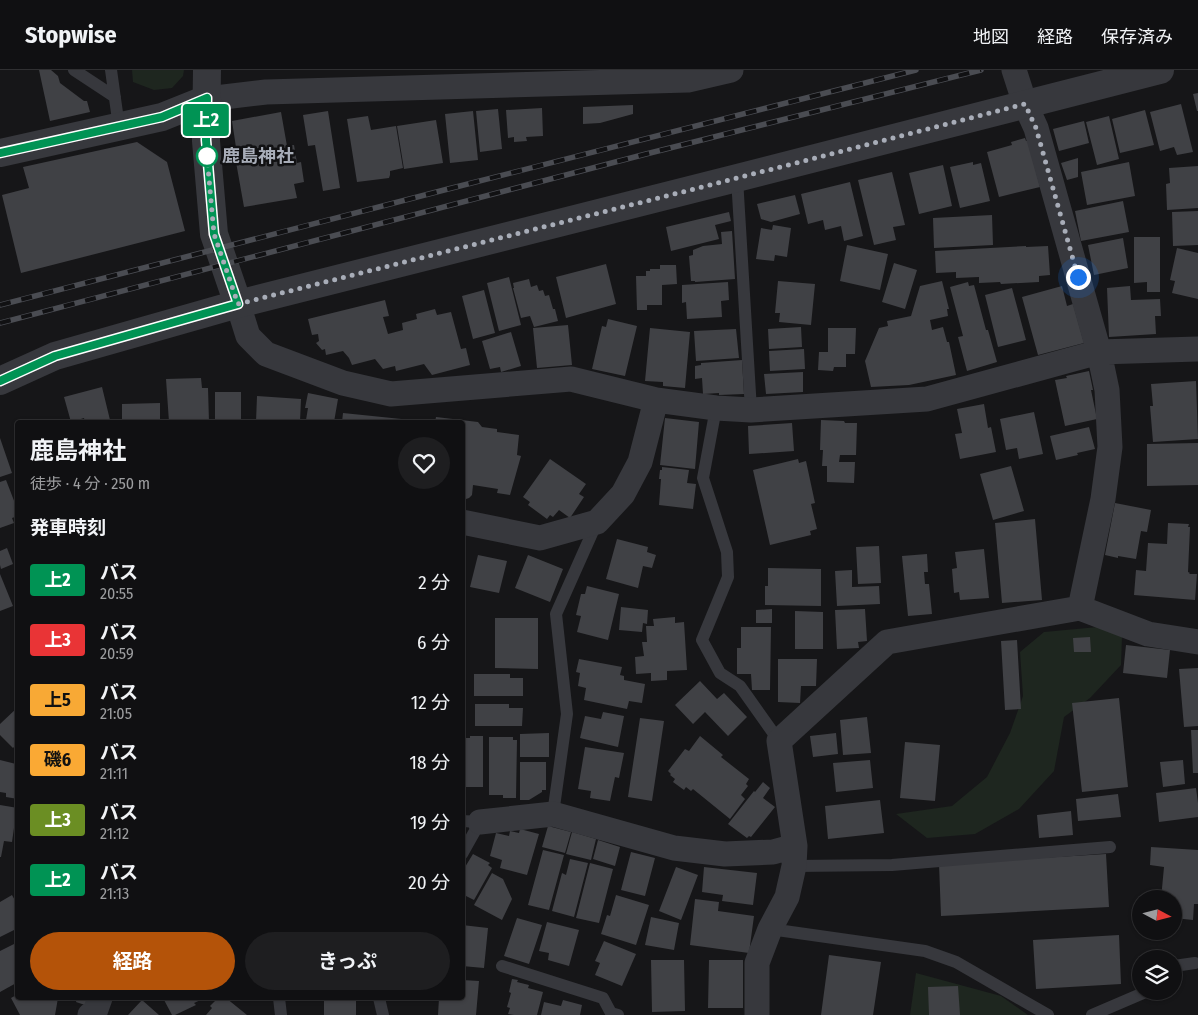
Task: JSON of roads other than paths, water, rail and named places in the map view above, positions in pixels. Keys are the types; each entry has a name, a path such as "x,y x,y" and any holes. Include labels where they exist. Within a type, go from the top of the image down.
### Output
{"street":[{"path":"207,70 206,140 214,234 248,336 266,354 343,383 391,394 571,379 656,400 716,408 751,410 927,399 1099,352 1198,349"},
{"path":"0,153 162,117 207,98 266,92 688,80 731,70"},
{"path":"1014,70 1025,104 1036,128 1099,352 1107,390 1110,447 1103,499 1080,608"},
{"path":"0,381 55,356 238,304 1160,70"},
{"path":"465,523 540,538 597,522 623,494 640,462 656,400"},
{"path":"757,1015 757,963 770,929 787,897 795,856 779,741 887,642 1080,608 1148,634 1198,642"},
{"path":"471,821 553,814 674,848 725,854 773,852 795,856"},
{"path":"90,1015 95,1012 99,1000"}],"lane":[{"path":"74,70 115,97"},
{"path":"111,70 119,127"},
{"path":"737,178 751,410"},
{"path":"716,408 703,478 727,552 728,577 702,640 720,673 740,686 779,741"},
{"path":"553,814 567,714 556,614 597,522"},
{"path":"465,843 471,821"},
{"path":"795,856 892,864 1110,847"},
{"path":"770,929 925,951 956,962 1048,1015"},
{"path":"1182,965 1194,963"},
{"path":"502,966 603,998 612,1013 618,1015"},
{"path":"1092,1015 1132,998"},
{"path":"280,1000 281,1015"},
{"path":"379,1000 383,1015"}],"railway":[{"path":"0,305 916,70"},
{"path":"0,323 646,154 981,70"}],"place":[{"name":"鹿島神社","path":"207,156"}]}
